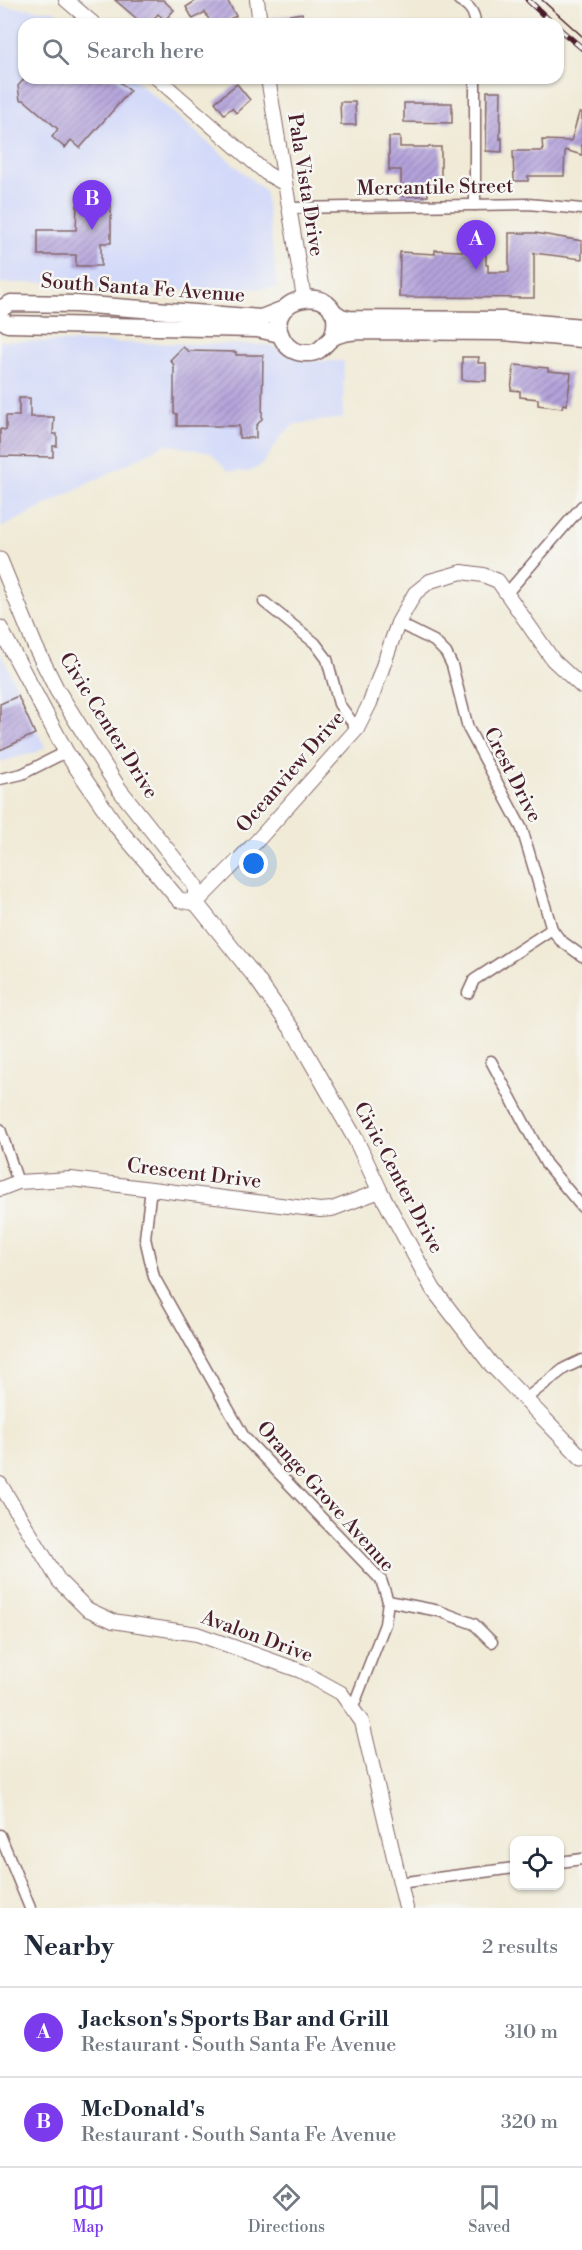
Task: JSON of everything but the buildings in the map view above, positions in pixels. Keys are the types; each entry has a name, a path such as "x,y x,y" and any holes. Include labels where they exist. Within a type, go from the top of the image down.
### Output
{"main road":[{"name":"South Santa Fe Avenue","path":"0,309 11,303 76,304 261,318 304,298"},
{"path":"304,298 322,301 341,317 349,318 503,320 582,327"},
{"path":"284,309 280,320 280,334 291,350 304,353 315,353 332,338 359,331 503,332 582,339"},
{"path":"332,311 335,324 332,338"},
{"name":"South Santa Fe Avenue","path":"0,319 8,324 257,329 280,334"},
{"name":"Civic Center Drive","path":"0,560 35,646 57,690 118,789 195,885 196,903 256,978 296,1035 356,1140 380,1191 433,1289 490,1363 582,1458"},
{"name":"Civic Center Drive","path":"0,628 66,752 117,827 179,900 196,903"},
{"path":"66,752 82,753 88,756 104,779 118,789"}],"street":[{"path":"66,0 87,18"},
{"path":"257,0 259,18"},
{"path":"459,0 469,6 475,18"},
{"path":"164,84 266,173 285,184"},
{"name":"Pala Vista Drive","path":"269,84 304,298"},
{"path":"475,84 475,205"},
{"name":"Mercantile Street","path":"289,208 528,204 582,208"},
{"path":"507,593 582,506"},
{"name":"Oceanview Drive","path":"196,903 257,842 357,729 370,703 398,622 415,593 430,581 462,572 483,575 498,581 553,660 582,687"},
{"path":"264,602 315,643 327,658 339,704 357,729"},
{"name":"Crest Drive","path":"398,622 434,641 447,653 468,728 522,829 552,929 560,940 582,956"},
{"path":"567,675 582,671"},
{"path":"0,779 22,774 66,752"},
{"path":"468,993 474,980 552,929"},
{"path":"491,1061 546,1164 582,1207"},
{"path":"0,1129 18,1182"},
{"name":"Crescent Drive","path":"0,1189 18,1182 71,1179 320,1210 332,1209 380,1191"},
{"name":"Orange Grove Avenue","path":"151,1188 145,1238 154,1277 244,1437 381,1580 388,1601"},
{"path":"524,1400 565,1368 582,1360"},
{"name":"Avalon Drive","path":"0,1484 59,1581 87,1609 113,1621 197,1634 301,1671 341,1693 363,1722 406,1908"},
{"path":"353,1707 385,1624 388,1601 439,1611 474,1624 492,1642"},
{"path":"0,1835 30,1908"},
{"path":"564,1861 582,1859"},
{"path":"399,1883 510,1869"}],"shaded area":[{"path":"0,6 55,11 63,18 18,18 18,84 140,84 265,191 278,288 108,292 55,283 0,283"},
{"path":"0,341 271,345 295,358 309,361 344,361 343,418 295,424 282,435 263,464 250,472 228,471 211,453 166,444 1,528"},
{"path":"0,652 45,747 37,752 0,762"}],"tram line":[{"path":"542,0 562,18"},
{"path":"564,20 582,36"}],"railway":[{"path":"528,0 547,18"},
{"path":"564,33 582,48"}],"place":[{"name":"McDonald's","path":"92,230"},
{"name":"Jackson's Sports Bar and Grill","path":"476,270"}]}
